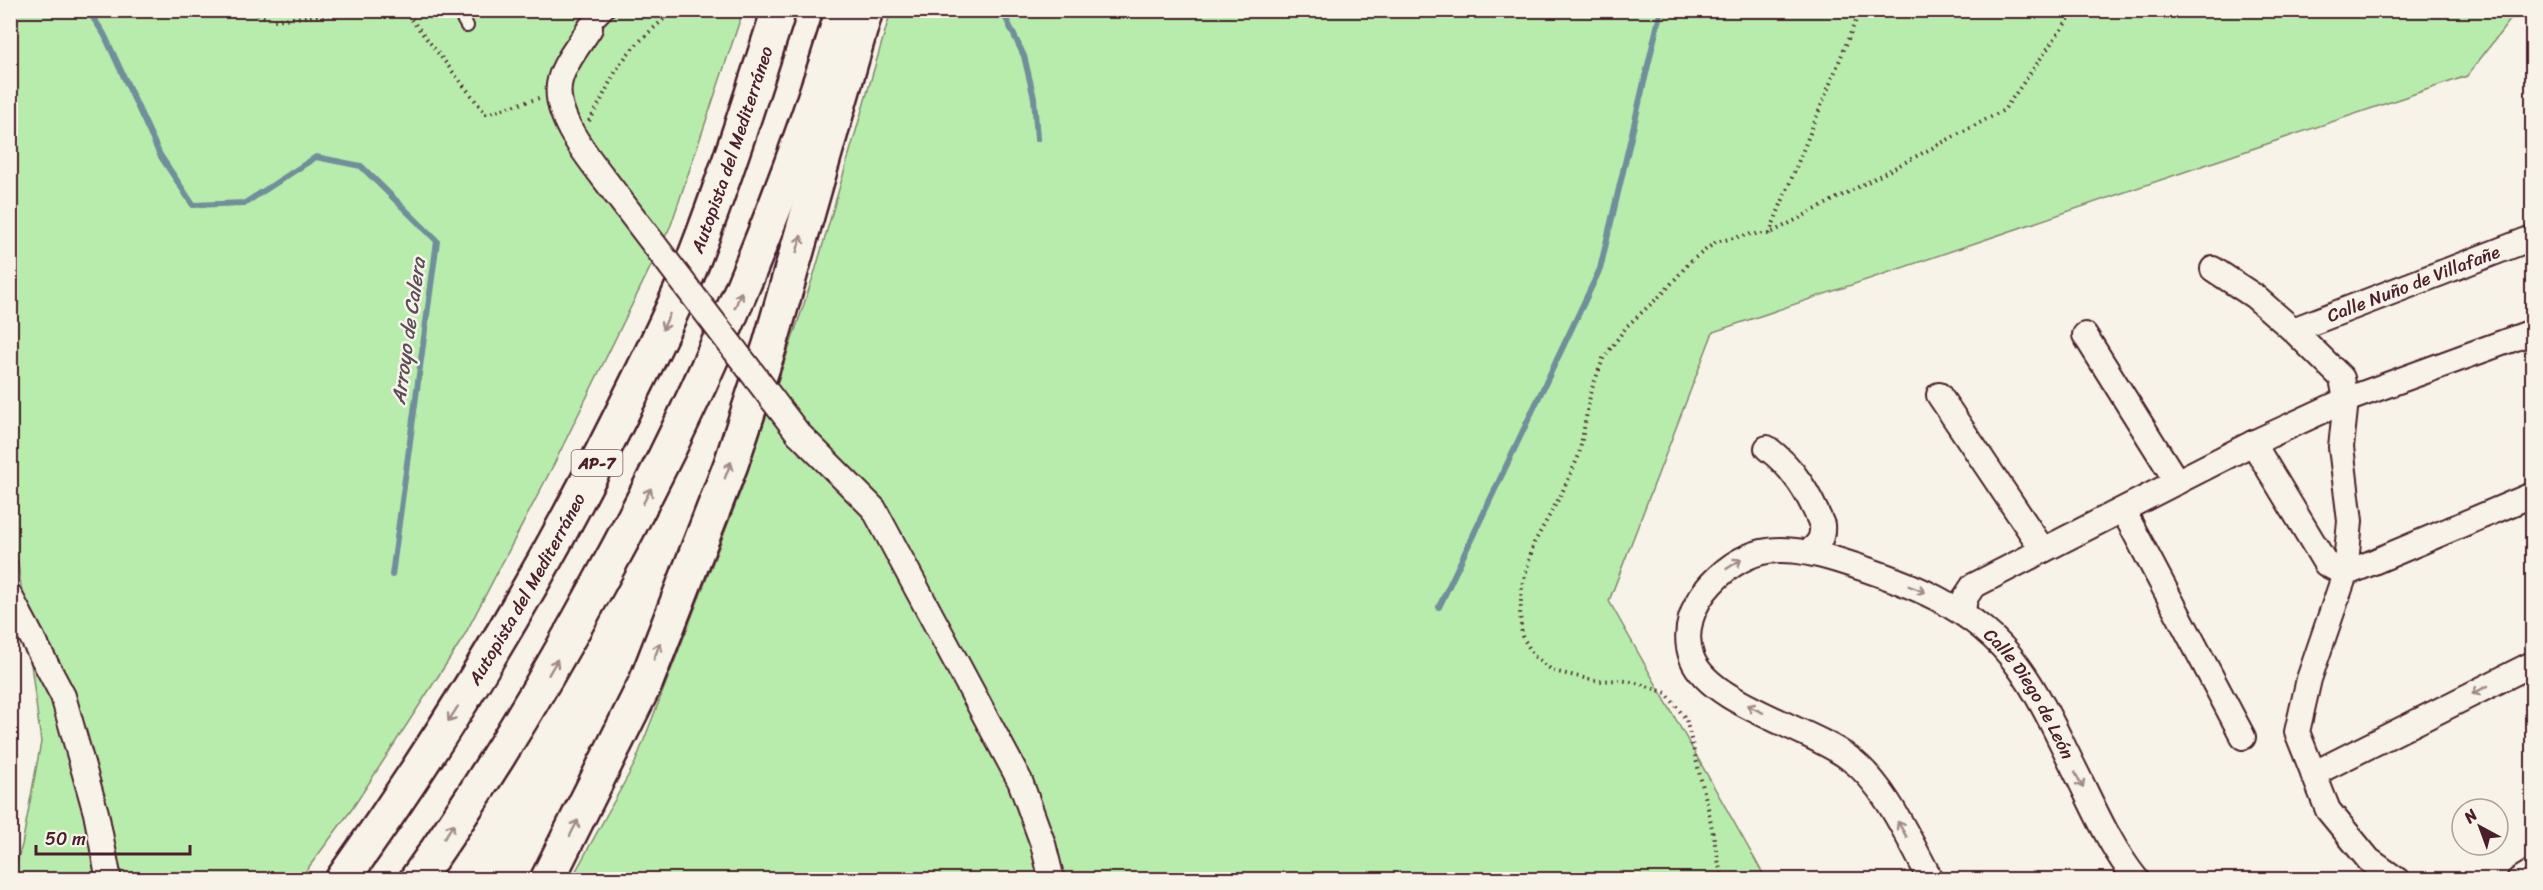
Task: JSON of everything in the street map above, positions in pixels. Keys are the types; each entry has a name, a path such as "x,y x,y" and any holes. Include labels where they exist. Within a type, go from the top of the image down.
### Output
{"highway":[{"name":"Autopista del Mediterráneo","path":"342,879 380,826 489,659 584,490 664,328 693,261 779,10"},
{"path":"416,879 497,758 552,670 647,495 735,308 819,87 843,10"},
{"path":"547,879 646,682 731,464 770,345 866,10"}],"street":[{"path":"590,28 560,78 557,92 558,105 564,118 615,194 798,433 874,509 1020,781 1043,844 1052,879"},
{"name":"Calle Nuño de Villafañe","path":"2293,330 2532,238"},
{"path":"2213,269 2254,296 2342,378 2346,400 2341,447 2350,521 2345,574 2309,679 2297,732 2328,810 2369,860 2397,879"},
{"path":"1963,611 1965,598 1972,586 2253,443 2346,400 2532,332"},
{"path":"2085,335 2178,482"},
{"path":"1938,395 2043,550"},
{"path":"2253,443 2326,564 2345,574"},
{"path":"1767,448 1785,461 1795,473 1817,513 1837,542 1863,568"},
{"path":"2345,574 2532,495"},
{"path":"2122,510 2243,737"},
{"path":"1809,551 1820,542 1823,532 1817,513"},
{"name":"Calle Diego de León","path":"1931,879 1881,792 1849,758 1790,725 1725,695 1700,673 1692,659 1688,645 1691,617 1708,586 1722,572 1740,560 1776,548 1809,551 1863,568 1926,592 1963,611 1998,642 2018,665 2034,690 2110,842 2137,879"},
{"path":"10,596 63,696 96,813 109,879"},
{"path":"2313,774 2532,664"},
{"path":"2519,879 2532,872"}],"lane":[{"path":"458,10 467,26"},
{"path":"590,28 608,10"}],"path":[{"path":"246,10 274,20 372,10"},
{"path":"404,10 486,114 557,92"},
{"path":"577,139 600,105 622,63 640,40 674,10"},
{"path":"1769,234 1860,10"},
{"path":"1722,879 1708,808 1686,719 1666,693 1621,680 1598,681 1553,671 1534,656 1522,636 1520,615 1522,586 1534,543 1562,493 1579,455 1591,391 1603,359 1627,326 1691,261 1716,242 1751,234 1769,234 2004,111 2075,10"}],"green space":[{"path":"11,11 743,11 671,225 554,464 463,638 352,809 300,879 11,880 22,845 41,742 18,563 10,546"},
{"path":"891,11 2517,11 2467,76 1713,332 1609,601 1766,879 571,880 635,763 743,485 816,268"}],"waterway":[{"name":"Arroyo de Calera","path":"88,10 104,34 160,155 193,205 245,203 316,157 361,166 437,241 392,575"},
{"path":"1002,10 1024,56 1034,98 1037,139"},
{"path":"1439,607 1600,269 1661,10"}]}
